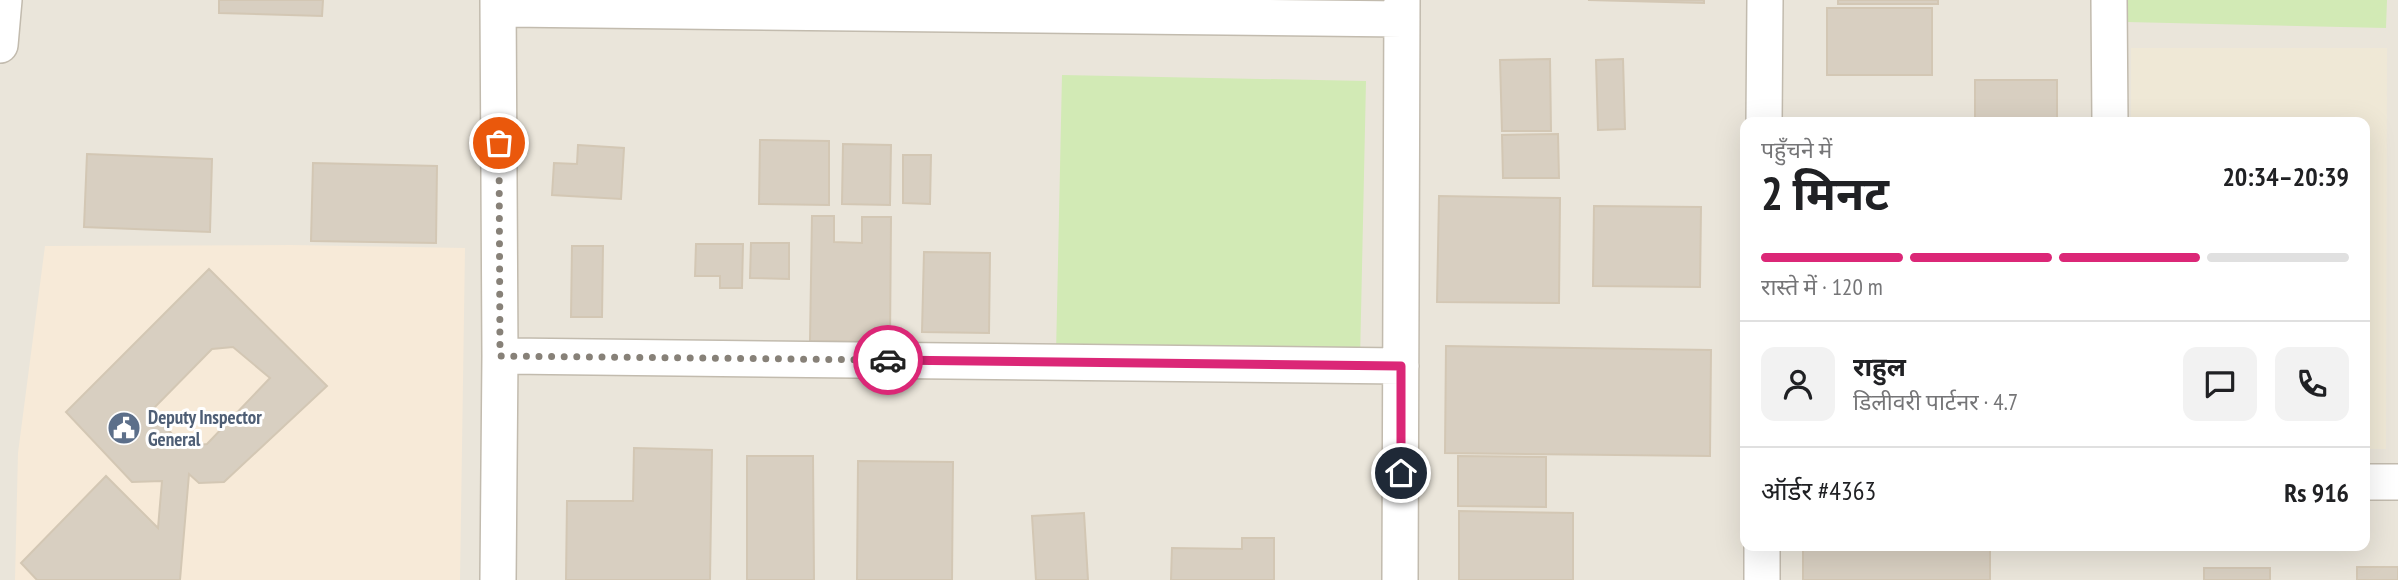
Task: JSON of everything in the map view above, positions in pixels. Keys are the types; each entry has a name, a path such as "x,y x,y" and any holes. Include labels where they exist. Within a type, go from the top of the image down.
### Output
{"street":[{"path":"0,45 4,0"},
{"path":"1764,117 1765,0"},
{"path":"2109,0 2110,117"},
{"path":"498,580 498,5 1402,9 1400,580"},
{"path":"500,356 1401,366"},
{"path":"2370,482 2398,482"},
{"path":"1762,551 1762,580"}],"shaded area":[{"path":"0,0 2398,0 2398,580 0,580"},
{"path":"2131,48 2387,48 2386,449 2370,449 2370,117 2131,117"},
{"path":"291,245 465,248 460,580 15,580 18,453 45,246"}],"green space":[{"path":"2128,0 2387,0 2386,28 2127,22"},
{"path":"1062,75 1366,81 1360,361 1056,354"}],"building":[{"path":"219,0 323,0 322,16 219,13"},
{"path":"1588,0 1704,0 1704,3"},
{"path":"1838,0 1938,0 1938,4 1838,4"},
{"path":"1827,8 1932,8 1932,75 1827,75"},
{"path":"1550,59 1551,131 1502,131 1500,60"},
{"path":"1623,59 1625,129 1598,130 1596,60"},
{"path":"1975,80 2057,80 2057,117 1975,117"},
{"path":"1558,134 1559,178 1503,178 1502,135"},
{"path":"760,140 829,141 829,205 759,204"},
{"path":"843,144 891,145 890,205 842,204"},
{"path":"578,145 624,148 621,199 552,195 554,163 577,164"},
{"path":"87,154 212,159 210,232 84,227"},
{"path":"903,155 931,155 930,204 903,203"},
{"path":"313,163 437,166 436,243 311,241"},
{"path":"1439,196 1560,198 1559,303 1437,302"},
{"path":"1594,206 1701,207 1700,287 1593,286"},
{"path":"812,216 834,216 834,242 862,243 862,217 891,217 890,342 810,341"},
{"path":"751,243 789,243 789,279 750,278"},
{"path":"696,244 743,244 742,288 720,288 720,276 695,276"},
{"path":"572,246 603,246 602,317 571,317"},
{"path":"924,252 990,253 989,333 922,332"},
{"name":"Deputy Inspector General","path":"209,269 327,386 224,482 199,483 189,474 180,580 37,580 21,563 106,476 158,528 162,481 132,482 66,412","holes":["233,347 270,378 207,444 184,447 151,411 212,349"]},
{"path":"1446,346 1711,350 1710,456 1445,453"},
{"path":"634,448 712,450 710,580 566,580 567,501 633,501"},
{"path":"747,456 813,456 814,580 747,580"},
{"path":"1458,456 1546,457 1546,507 1458,506"},
{"path":"858,461 953,462 952,580 857,580"},
{"path":"1459,511 1573,513 1573,580 1459,580"},
{"path":"1084,513 1088,580 1036,580 1032,516"},
{"path":"1242,538 1274,538 1274,580 1171,580 1172,548 1242,549"},
{"path":"1803,551 1990,551 1990,580 1803,580"},
{"path":"2357,567 2398,567 2398,580 2357,580"},
{"path":"2204,568 2270,568 2270,580 2204,580"}],"way so far":[{"path":"499,143 500,356 888,360"}],"place":[{"name":"Deputy Inspector General","path":"124,428"}],"route":[{"path":"888,360 1401,366 1401,473"}]}
